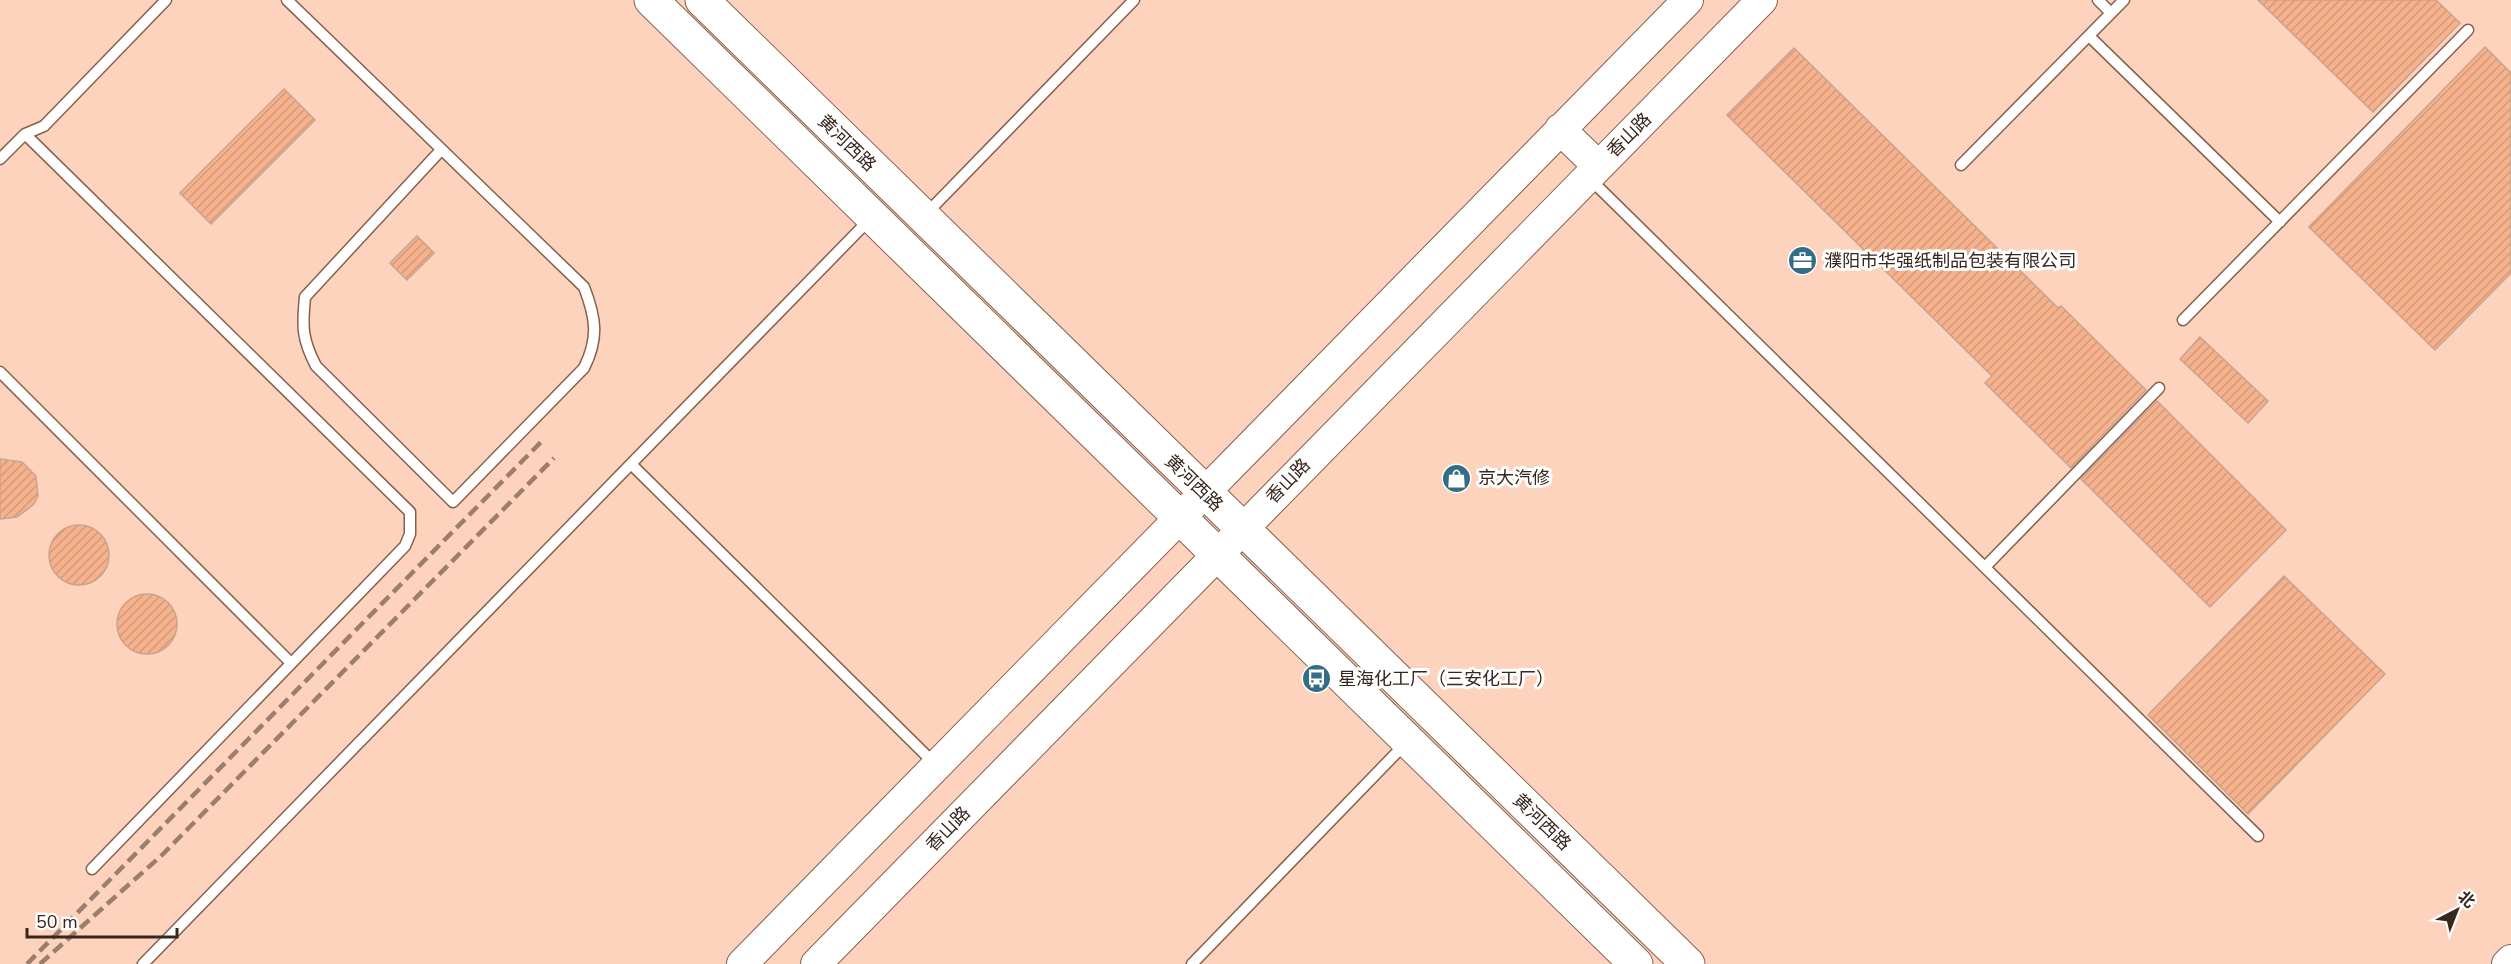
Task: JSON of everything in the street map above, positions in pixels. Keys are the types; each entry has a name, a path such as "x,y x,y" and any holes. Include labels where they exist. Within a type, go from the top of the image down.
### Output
{"main road":[{"name":"黄河西路","path":"651,0 1636,964"},
{"name":"黄河西路","path":"702,0 1688,964"}],"street":[{"path":"742,964 1688,0"},
{"name":"香山路","path":"816,964 1762,0"},
{"path":"1560,129 1593,172"},
{"path":"2507,964 2511,960"}],"lane":[{"path":"0,159 25,134 44,126 166,0"},
{"path":"287,0 584,287 592,307 595,325 593,350 584,368 453,502 316,366 304,343 302,322 305,297 441,150"},
{"path":"923,217 1134,0"},
{"path":"2098,0 2111,13"},
{"path":"1961,165 2124,0"},
{"path":"2184,320 2468,30"},
{"path":"2089,36 2280,222"},
{"path":"25,134 410,512 410,534 405,546 92,869"},
{"path":"1593,172 1984,567 2258,836"},
{"path":"143,964 872,217"},
{"path":"0,372 291,663"},
{"path":"1984,567 2159,388"},
{"path":"632,464 936,765"},
{"path":"1192,964 1407,742"}],"building":[{"path":"2258,0 2436,0 2460,23 2373,112"},
{"path":"2485,47 2511,73 2511,273 2435,350 2309,227"},
{"path":"1794,48 2058,308 2061,306 2146,390 2071,468 1985,383 1992,376 1727,115"},
{"path":"284,89 315,120 211,224 180,193"},
{"path":"417,236 434,253 407,280 390,263"},
{"path":"2200,337 2268,401 2248,423 2180,359"},
{"path":"2157,401 2286,530 2210,607 2081,479"},
{"path":"0,459 22,462 36,476 38,496 33,505 17,517 0,519"},
{"path":"79,525 100,534 109,555 100,576 79,585 58,576 49,555 58,534"},
{"path":"2284,576 2385,674 2248,814 2148,715"},
{"path":"147,594 168,603 177,624 168,645 147,654 126,645 117,624 126,603"}],"railway":[{"path":"27,964 541,442"},
{"path":"40,964 162,855 554,458"}],"place":[{"name":"濮阳市华强纸制品包装有限公司","path":"1803,261"},
{"name":"京大汽修","path":"1457,478"},
{"name":"星海化工厂（三安化工厂）","path":"1317,679"}]}
